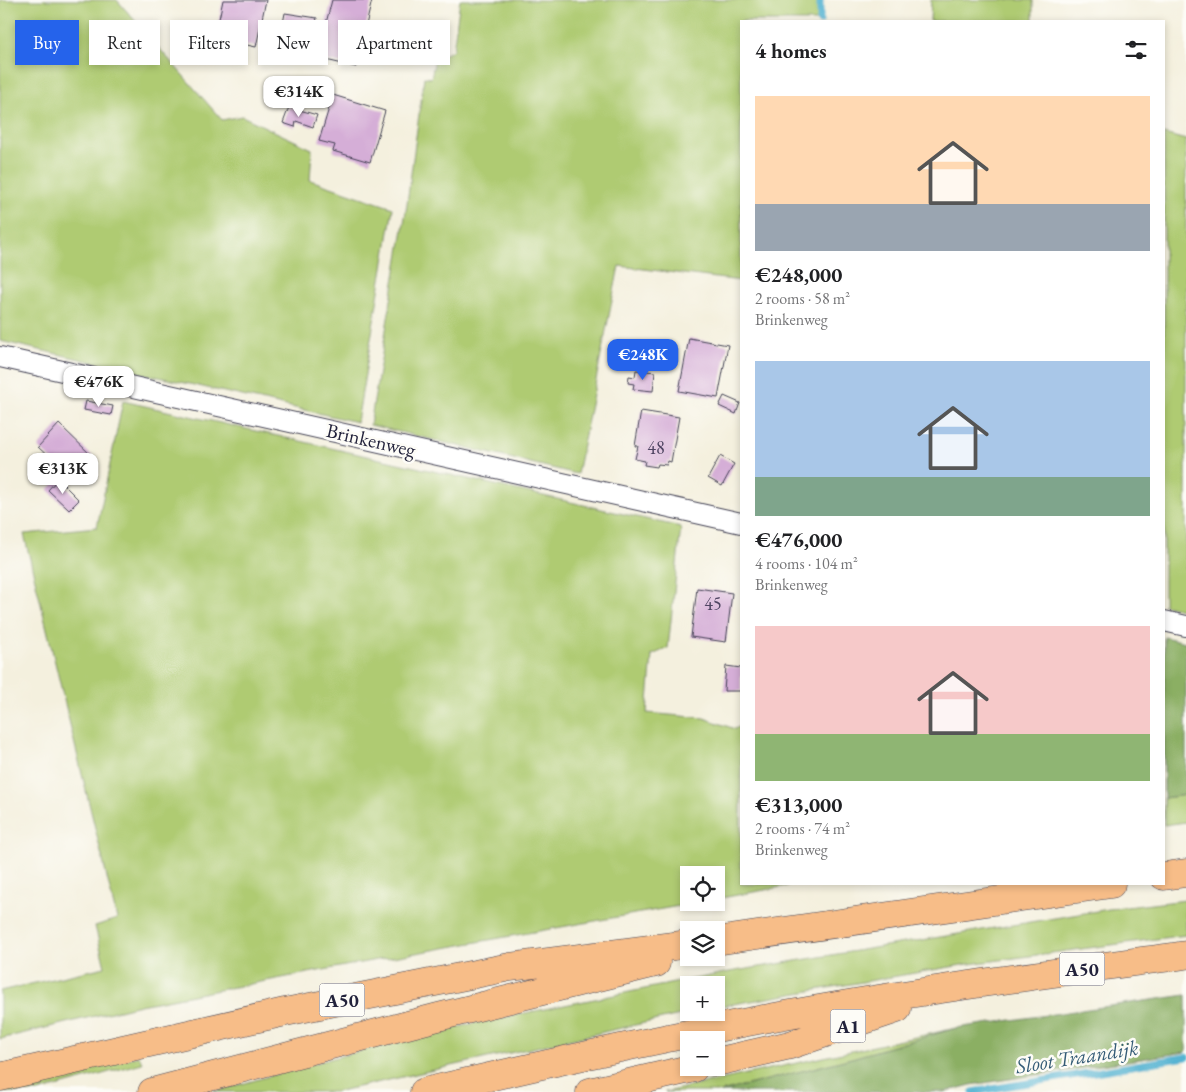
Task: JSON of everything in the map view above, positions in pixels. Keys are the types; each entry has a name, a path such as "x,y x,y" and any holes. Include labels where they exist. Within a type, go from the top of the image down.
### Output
{"highway":[{"path":"1165,876 1186,873"},
{"path":"725,939 1104,885"},
{"path":"725,946 783,932"},
{"name":"A50","path":"0,1077 285,1012 510,967 680,945"},
{"name":"A50","path":"424,1092 591,1053 811,1010 978,983 1186,955"},
{"name":"A50","path":"152,1092 438,1017 680,957"},
{"name":"A1","path":"725,1060 790,1045 978,983"},
{"path":"590,1092 680,1071"}],"street":[{"name":"Brinkenweg","path":"0,358 740,523"},
{"path":"1165,620 1186,626"}],"green space":[{"path":"0,0 117,0 134,20 89,20 89,65 160,65 160,49 170,61 170,65 174,65 222,120 242,116 312,149 310,180 393,208 357,422 0,341"},
{"path":"460,0 822,0 822,20 740,20 740,281 619,266 577,474 370,425 406,211 424,77 431,78 434,65 450,65 450,52 453,50"},
{"path":"931,0 1033,0 1033,20 930,20"},
{"path":"1165,134 1186,140 1186,610 1165,605"},
{"path":"123,401 681,527 668,648 652,655 647,713 704,718 735,729 740,726 740,885 792,885 725,897 725,866 680,866 680,906 371,961 140,1005 0,1039 0,991 105,967 95,926 117,919 24,534 97,527"},
{"path":"1165,637 1186,642 1186,795 1165,798"},
{"path":"1186,795 1186,822 1165,825 1165,798"},
{"path":"1186,900 1186,935 962,965 725,1005 725,976 709,976 729,972 1109,909"},
{"path":"680,982 680,1015 335,1092 213,1092 337,1057 475,1023"},
{"path":"1186,995 1186,1052 971,1085 944,1092 721,1092 852,1058 956,1028"},
{"path":"956,1028 852,1058 721,1092 665,1092"},
{"path":"139,1056 142,1063 38,1092 0,1092 0,1088"}],"building":[{"path":"223,0 266,0 262,20 258,20 256,47 248,45 248,20 219,20"},
{"path":"332,0 372,0 367,20 338,20 338,63 328,61 327,20"},
{"path":"285,13 317,18 317,20 284,20"},
{"path":"333,95 385,111 370,162 333,151 335,145 319,141"},
{"path":"289,107 317,115 313,127 296,121 295,127 283,123"},
{"path":"689,338 728,345 718,398 679,391"},
{"path":"636,370 655,372 653,391 633,389 634,384 628,383 629,376 635,377"},
{"path":"724,396 740,403 736,414 719,406"},
{"path":"86,401 113,406 111,415 84,410"},
{"path":"641,411 679,417 671,462 668,461 667,465 658,464 657,467 644,465 645,461 635,459 638,446 635,446"},
{"path":"59,424 92,456 88,460 93,464 75,481 38,447"},
{"path":"720,456 734,464 722,486 708,478"},
{"path":"58,479 79,500 69,510 48,490"},
{"path":"697,588 732,593 726,642 691,637"},
{"path":"726,666 740,668 740,691 724,691"}],"waterway":[{"path":"820,0 820,20"},
{"name":"Sloot Traandijk","path":"973,1092 1186,1057"}]}
